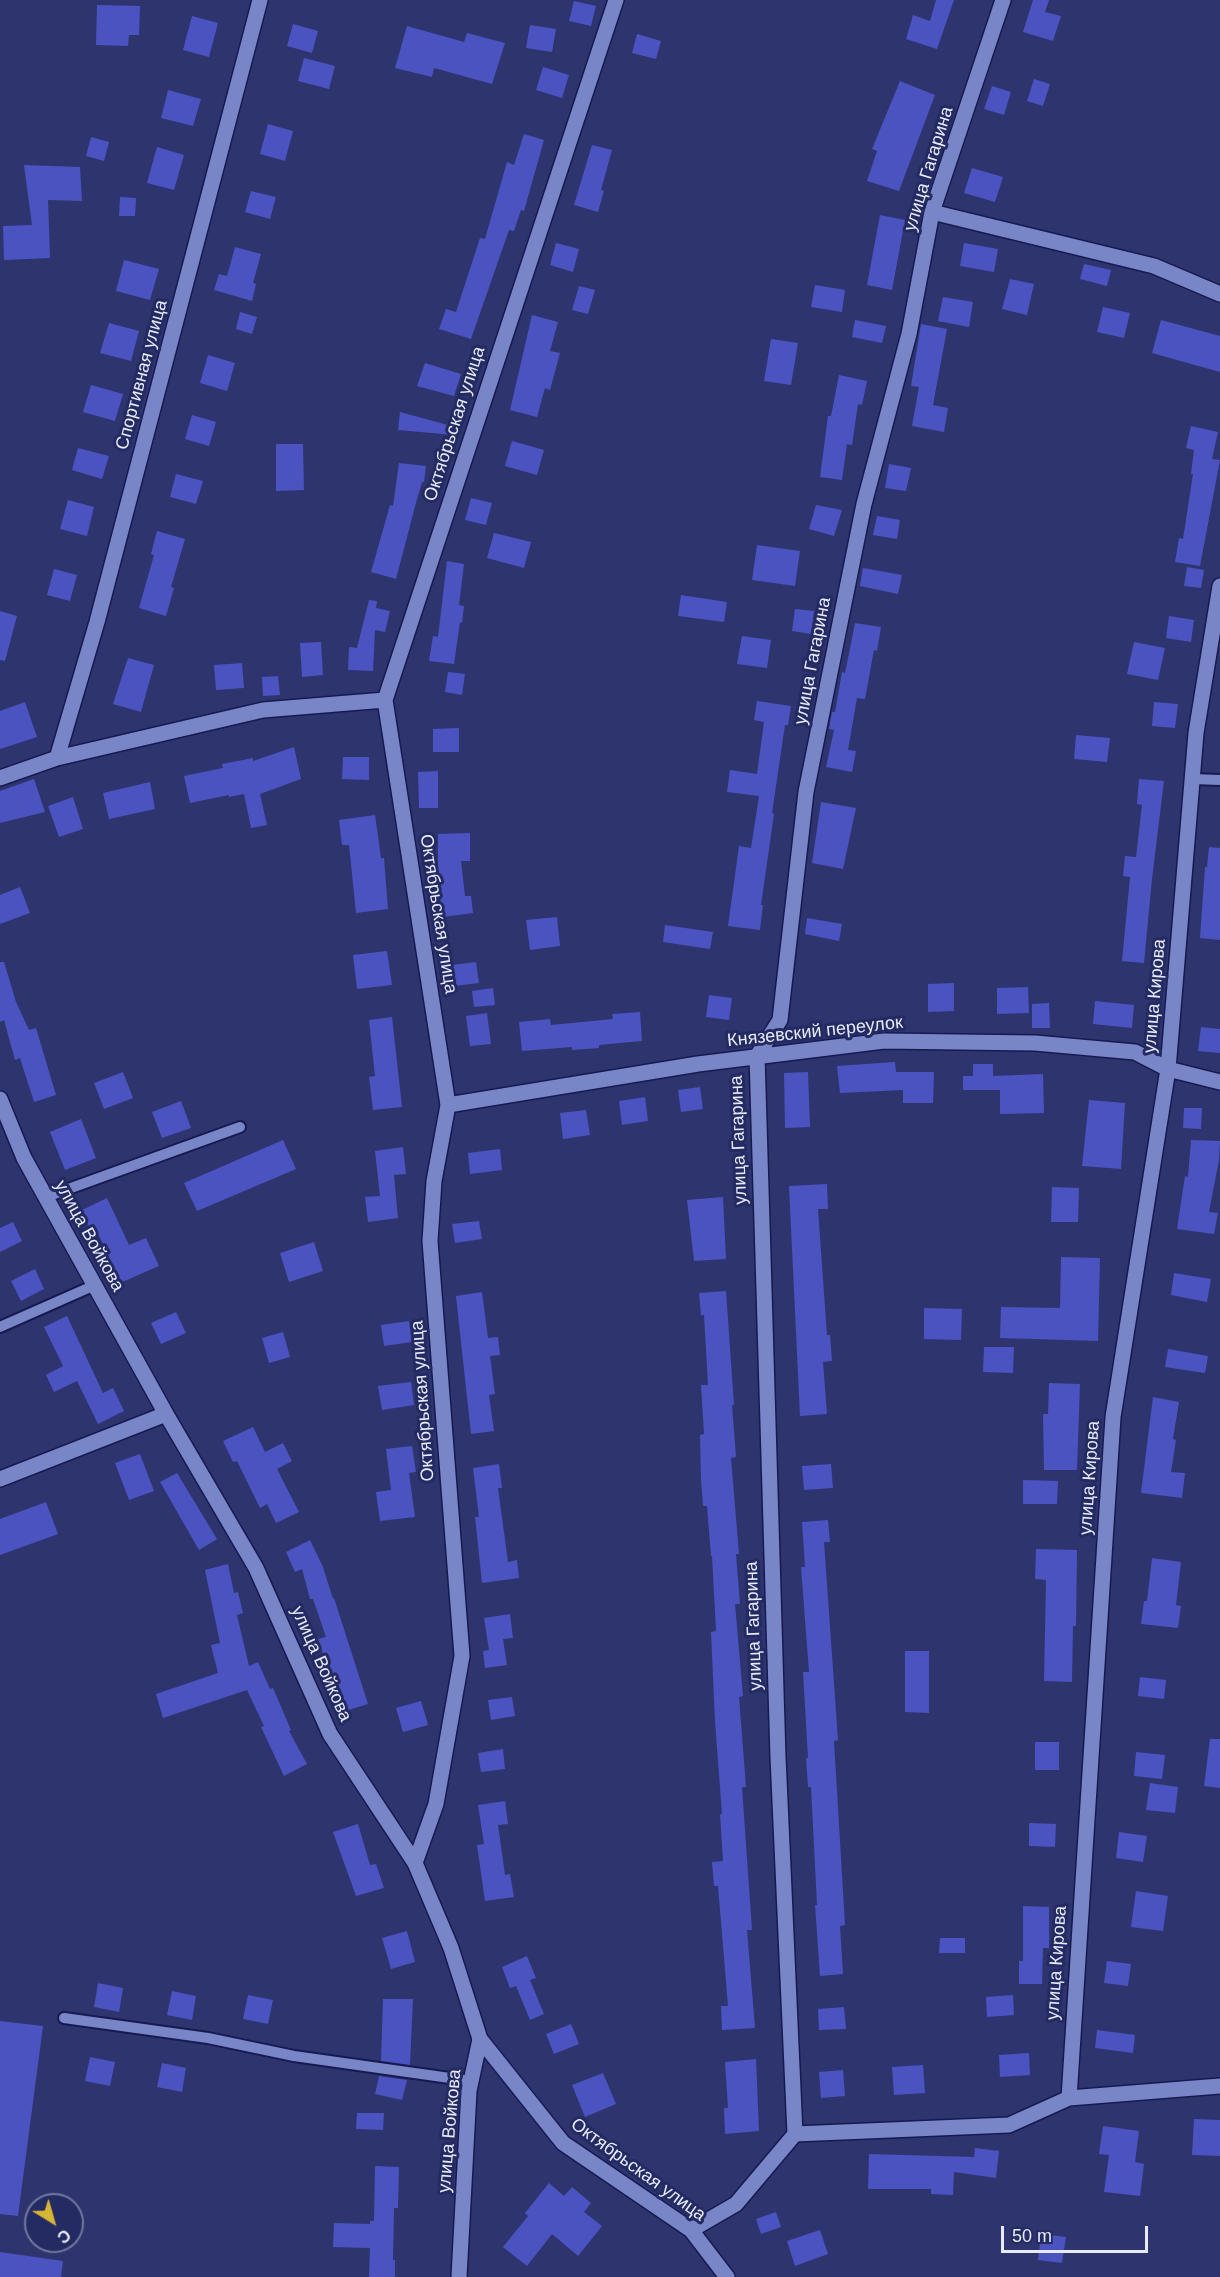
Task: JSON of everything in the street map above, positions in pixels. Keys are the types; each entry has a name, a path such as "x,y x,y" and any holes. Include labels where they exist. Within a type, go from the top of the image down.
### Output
{"street":[{"name":"Спортивная улица","path":"57,758 97,622 260,0"},
{"name":"Октябрьская улица","path":"415,1863 436,1804 462,1656 430,1241 434,1181 448,1105 385,700 616,0"},
{"name":"улица Гагарина","path":"795,2134 778,1757 757,1056 780,1020 806,792 864,504 909,334 933,212 1004,0"},
{"path":"933,212 1154,266 1220,294"},
{"name":"улица Кирова","path":"1069,2098 1113,1417 1168,1069 1196,734 1220,586"},
{"path":"0,778 57,758 263,710 385,700"},
{"name":"Князевский переулок","path":"448,1105 757,1056 884,1041 1035,1043 1135,1052 1168,1069 1220,1082"},
{"name":"улица Войкова","path":"0,1099 24,1158 166,1414 256,1568 330,1734 415,1863 451,1948 480,2039 471,2081 459,2277"},
{"path":"0,1479 166,1414"},
{"name":"Октябрьская улица","path":"480,2039 563,2143 692,2230 727,2277"},
{"path":"692,2230 736,2204 795,2134 1010,2125 1069,2098 1220,2086"}],"lane":[{"path":"1192,779 1220,780"},
{"path":"46,1197 240,1127"},
{"path":"0,1327 94,1285"},
{"path":"64,2018 208,2038 294,2056 471,2081"}],"building":[{"path":"936,0 954,0 937,49 906,39 913,15 930,21"},
{"path":"1033,0 1049,0 1045,12 1061,16 1053,41 1023,32"},
{"path":"574,1 596,6 591,26 569,21"},
{"path":"97,5 140,6 139,35 129,35 128,46 96,45"},
{"path":"192,16 218,23 209,57 183,50"},
{"path":"293,24 318,31 312,53 287,46"},
{"path":"530,25 556,29 552,52 526,48"},
{"path":"407,26 464,42 467,33 505,43 492,84 434,68 432,77 395,68"},
{"path":"637,34 661,41 656,59 632,53"},
{"path":"304,58 335,66 329,89 298,81"},
{"path":"543,67 569,75 562,98 536,90"},
{"path":"1034,79 1050,84 1043,106 1027,101"},
{"path":"900,81 935,95 899,191 867,181 877,151 872,149"},
{"path":"992,86 1011,92 1004,115 984,109"},
{"path":"168,90 201,99 193,126 161,118"},
{"path":"268,124 293,131 285,161 260,154"},
{"path":"524,134 544,140 524,211 521,210 514,231 509,230 471,339 439,329 446,309 456,312 480,238 485,239 507,162 514,165"},
{"path":"91,137 109,142 104,161 86,156"},
{"path":"592,145 612,150 601,190 604,191 598,212 574,205"},
{"path":"157,147 184,155 174,190 147,183"},
{"path":"24,165 80,167 82,201 48,200 50,258 4,260 3,226 32,225"},
{"path":"972,168 1003,177 995,202 964,193"},
{"path":"251,191 276,197 270,219 245,212"},
{"path":"120,197 136,198 135,216 119,216"},
{"path":"880,215 905,220 892,290 867,285"},
{"path":"556,243 579,249 573,272 550,265"},
{"path":"964,243 998,249 994,272 960,266"},
{"path":"235,247 261,254 253,283 256,284 252,301 214,290 219,274 227,276"},
{"path":"124,260 159,269 150,300 116,291"},
{"path":"1084,264 1111,270 1107,286 1080,279"},
{"path":"1010,279 1034,284 1027,315 1002,309"},
{"path":"815,285 845,290 842,312 811,307"},
{"path":"579,286 595,290 588,314 572,310"},
{"path":"943,297 973,302 969,327 938,321"},
{"path":"1103,307 1130,313 1124,338 1097,332"},
{"path":"240,312 257,317 252,334 236,329"},
{"path":"532,315 558,322 550,351 560,353 550,390 545,388 537,417 510,410"},
{"path":"855,320 886,326 882,343 852,337"},
{"path":"1161,320 1220,336 1220,372 1152,353"},
{"path":"109,323 139,331 131,361 100,353"},
{"path":"921,324 947,329 933,405 948,408 944,432 912,426 919,387 911,386"},
{"path":"771,339 798,343 791,385 764,381"},
{"path":"208,355 235,363 227,391 200,383"},
{"path":"425,363 461,374 454,396 417,386"},
{"path":"839,375 867,381 862,405 858,404 852,445 847,444 842,480 820,477 828,416 831,416"},
{"path":"91,385 123,394 115,421 83,412"},
{"path":"400,412 455,427 454,435 398,430"},
{"path":"192,415 216,422 209,446 185,439"},
{"path":"1191,426 1218,432 1212,459 1220,460 1200,566 1175,562 1179,538 1183,539 1193,474 1191,474 1194,450 1186,448"},
{"path":"512,441 544,450 537,475 505,466"},
{"path":"276,444 303,444 304,490 276,491"},
{"path":"78,448 109,456 102,479 72,470"},
{"path":"399,463 426,466 424,482 422,482 417,499 396,579 371,572 390,505 393,506"},
{"path":"889,464 911,468 906,491 885,488"},
{"path":"176,474 203,481 196,504 170,497"},
{"path":"471,498 492,503 486,525 465,520"},
{"path":"68,500 94,507 87,536 60,529"},
{"path":"816,505 842,510 834,536 809,529"},
{"path":"877,516 900,520 897,539 873,535"},
{"path":"157,531 185,539 171,587 174,588 166,616 139,608 154,555 151,554"},
{"path":"494,533 531,542 524,568 487,558"},
{"path":"757,545 800,551 795,586 752,580"},
{"path":"447,561 464,564 459,605 464,606 454,664 429,661 433,636 438,637"},
{"path":"1187,567 1204,570 1201,588 1184,586"},
{"path":"863,568 902,575 898,594 860,586"},
{"path":"54,569 77,575 70,601 47,595"},
{"path":"681,595 727,602 724,622 678,616"},
{"path":"369,600 377,601 376,608 390,611 385,632 375,630 373,671 348,670 349,647 357,648"},
{"path":"795,609 814,611 811,634 792,631"},
{"path":"0,611 17,616 5,661 0,660"},
{"path":"1169,616 1194,620 1191,642 1166,638"},
{"path":"855,623 881,627 877,651 874,650 865,699 857,698 848,750 856,751 852,772 826,767 834,730 829,729 832,712 835,712 842,672 845,673"},
{"path":"742,636 771,640 767,668 737,664"},
{"path":"321,642 323,675 302,677 300,643"},
{"path":"1134,642 1165,648 1158,680 1127,674"},
{"path":"128,658 154,665 141,712 113,704"},
{"path":"242,663 244,688 216,690 214,665"},
{"path":"448,672 465,674 462,695 445,692"},
{"path":"278,676 280,695 263,696 262,677"},
{"path":"757,701 791,706 788,725 785,725 772,813 774,814 761,905 763,905 760,930 728,926 739,846 751,848 759,796 727,792 730,770 757,774 764,722 754,720"},
{"path":"25,702 37,737 0,749 0,711"},
{"path":"1154,702 1178,704 1175,728 1152,726"},
{"path":"459,728 459,752 433,752 433,729"},
{"path":"1076,735 1110,738 1107,762 1074,759"},
{"path":"294,747 301,779 260,794 267,825 251,828 244,794 190,803 184,776 223,768 222,764 253,758 253,761"},
{"path":"343,757 369,757 369,780 342,779"},
{"path":"438,771 438,808 419,808 418,772"},
{"path":"34,779 45,812 0,823 0,791"},
{"path":"1139,779 1164,781 1144,963 1122,961 1130,877 1123,876 1125,856 1136,857 1142,805 1137,804"},
{"path":"150,782 155,809 109,819 103,793"},
{"path":"73,797 83,829 59,837 48,806"},
{"path":"821,802 856,808 843,869 812,863"},
{"path":"375,815 381,858 384,858 388,909 356,913 349,845 342,845 339,820"},
{"path":"470,833 470,861 461,861 465,896 471,896 473,913 443,917 434,870 438,869 438,834"},
{"path":"1209,847 1220,848 1220,940 1200,938 1205,867 1207,867"},
{"path":"20,887 30,913 0,924 0,895"},
{"path":"557,917 560,946 530,950 526,920"},
{"path":"807,918 842,924 839,941 805,934"},
{"path":"665,925 713,932 710,949 663,942"},
{"path":"387,951 392,985 357,989 353,955"},
{"path":"0,962 4,962 16,1002 29,1030 36,1028 56,1095 34,1102 20,1058 15,1060 4,1020 0,1022"},
{"path":"476,962 479,983 454,986 451,965"},
{"path":"954,983 954,1011 928,1012 928,984"},
{"path":"1028,987 1029,1013 997,1014 997,988"},
{"path":"493,988 495,1005 474,1007 472,991"},
{"path":"709,995 732,998 729,1020 706,1017"},
{"path":"1095,1001 1134,1005 1132,1028 1093,1024"},
{"path":"1049,1003 1050,1028 1032,1028 1032,1004"},
{"path":"640,1012 642,1041 599,1045 599,1048 572,1050 572,1047 522,1051 519,1022 550,1019 551,1025 613,1019 612,1014"},
{"path":"487,1013 491,1044 470,1046 466,1016"},
{"path":"392,1017 402,1107 373,1110 369,1077 375,1076 369,1020"},
{"path":"1201,1027 1220,1029 1220,1053 1198,1051"},
{"path":"895,1062 896,1072 934,1072 933,1103 903,1103 903,1090 840,1093 837,1066"},
{"path":"973,1064 993,1064 993,1076 1043,1074 1044,1113 1000,1114 1000,1090 963,1090 963,1076 973,1076"},
{"path":"123,1072 133,1098 104,1109 94,1083"},
{"path":"808,1072 810,1127 785,1128 784,1073"},
{"path":"700,1087 703,1109 681,1112 678,1090"},
{"path":"645,1097 648,1121 622,1125 619,1101"},
{"path":"1089,1100 1125,1103 1121,1169 1082,1166"},
{"path":"181,1101 191,1128 162,1138 152,1112"},
{"path":"1184,1108 1202,1108 1201,1129 1183,1128"},
{"path":"586,1110 590,1135 563,1139 560,1113"},
{"path":"81,1119 96,1158 65,1170 50,1132"},
{"path":"283,1140 296,1169 197,1211 184,1183"},
{"path":"1191,1140 1220,1141 1219,1160 1209,1212 1218,1213 1214,1234 1177,1229 1185,1176 1188,1177"},
{"path":"403,1147 406,1174 394,1175 398,1218 368,1222 365,1197 380,1196 375,1151"},
{"path":"500,1149 502,1170 470,1174 468,1153"},
{"path":"827,1184 828,1209 818,1209 827,1335 830,1335 832,1361 823,1362 827,1414 800,1416 789,1186"},
{"path":"1052,1187 1079,1188 1078,1222 1051,1222"},
{"path":"723,1197 726,1259 694,1261 687,1200"},
{"path":"107,1198 129,1245 146,1238 159,1266 120,1283 97,1231 92,1233 82,1210"},
{"path":"479,1221 482,1239 455,1243 452,1224"},
{"path":"13,1222 22,1241 0,1252 0,1228"},
{"path":"314,1242 323,1271 289,1282 280,1253"},
{"path":"1061,1257 1100,1258 1098,1341 1000,1338 1001,1307 1060,1308"},
{"path":"35,1269 44,1289 21,1301 11,1281"},
{"path":"1174,1273 1211,1279 1207,1302 1171,1295"},
{"path":"726,1291 736,1457 731,1458 739,1554 736,1554 740,1604 735,1604 743,1696 739,1697 746,1787 742,1787 752,1930 747,1930 755,2028 722,2030 721,2006 728,2006 718,1886 714,1886 712,1862 723,1861 720,1814 722,1814 711,1632 716,1631 712,1556 707,1506 703,1506 701,1479 700,1435 704,1434 701,1385 708,1385 704,1315 701,1315 699,1293"},
{"path":"482,1292 488,1338 498,1337 500,1355 490,1356 495,1394 489,1395 494,1431 471,1434 456,1296"},
{"path":"924,1308 962,1309 961,1340 924,1339"},
{"path":"176,1312 186,1333 161,1344 151,1323"},
{"path":"67,1316 103,1393 113,1388 124,1411 98,1424 77,1381 54,1392 46,1375 63,1366 44,1327"},
{"path":"409,1321 412,1342 384,1346 381,1325"},
{"path":"283,1332 290,1357 269,1363 262,1338"},
{"path":"984,1347 1014,1347 1013,1373 983,1372"},
{"path":"1168,1349 1208,1356 1205,1373 1165,1367"},
{"path":"411,1382 414,1405 382,1410 378,1386"},
{"path":"1049,1383 1080,1384 1077,1470 1044,1470 1043,1414 1048,1414"},
{"path":"1153,1397 1179,1402 1171,1472 1185,1473 1182,1498 1141,1493"},
{"path":"253,1427 265,1452 283,1443 292,1461 277,1469 299,1512 276,1523 267,1504 260,1508 237,1461 233,1462 223,1441"},
{"path":"412,1446 416,1472 409,1473 415,1517 380,1521 376,1492 391,1490 386,1449"},
{"path":"140,1454 154,1491 129,1500 115,1463"},
{"path":"499,1464 502,1488 498,1488 508,1562 517,1560 519,1578 482,1583 475,1517 479,1517 473,1468"},
{"path":"831,1464 833,1488 804,1490 802,1466"},
{"path":"177,1473 217,1539 199,1550 160,1482"},
{"path":"1023,1480 1058,1481 1057,1504 1023,1504"},
{"path":"46,1502 58,1534 0,1555 0,1519"},
{"path":"828,1520 830,1542 824,1542 838,1740 834,1741 845,1925 840,1926 843,1974 820,1976 811,1787 808,1787 806,1758 808,1758 803,1672 809,1672 801,1567 805,1567 802,1522"},
{"path":"310,1540 334,1598 368,1704 342,1712 318,1639 326,1637 313,1599 310,1599 302,1569 295,1572 286,1552"},
{"path":"1036,1549 1077,1550 1076,1626 1073,1626 1072,1682 1044,1681 1046,1580 1035,1579"},
{"path":"1152,1558 1181,1562 1176,1605 1181,1606 1178,1628 1141,1624 1144,1601 1147,1601"},
{"path":"228,1564 234,1593 238,1592 243,1613 237,1615 249,1666 258,1662 270,1689 273,1688 291,1730 289,1731 307,1764 284,1776 247,1690 163,1718 156,1694 218,1673 211,1645 220,1643 205,1570"},
{"path":"510,1614 513,1638 503,1639 507,1665 485,1668 483,1651 489,1650 484,1618"},
{"path":"905,1651 929,1651 929,1713 905,1712"},
{"path":"1140,1677 1166,1680 1164,1699 1138,1696"},
{"path":"512,1697 515,1716 491,1720 488,1700"},
{"path":"421,1701 428,1725 403,1732 396,1708"},
{"path":"1210,1739 1220,1739 1220,1788 1204,1786"},
{"path":"1035,1742 1059,1742 1059,1770 1035,1770"},
{"path":"503,1749 505,1769 481,1772 478,1753"},
{"path":"1136,1752 1165,1755 1162,1779 1134,1776"},
{"path":"1150,1783 1178,1787 1175,1813 1146,1810"},
{"path":"505,1801 508,1824 498,1825 505,1875 510,1874 514,1897 485,1901 477,1845 484,1844 478,1805"},
{"path":"1029,1823 1056,1824 1055,1847 1029,1846"},
{"path":"358,1824 370,1865 376,1864 384,1888 356,1896 333,1832"},
{"path":"1119,1832 1147,1836 1143,1862 1116,1858"},
{"path":"1136,1891 1168,1896 1163,1931 1131,1927"},
{"path":"1023,1906 1049,1907 1049,1948 1043,1948 1042,1984 1019,1984 1019,1961 1023,1961"},
{"path":"407,1931 415,1962 391,1969 382,1938"},
{"path":"940,1938 965,1938 965,1953 939,1953"},
{"path":"527,1956 536,1978 530,1980 544,2014 530,2020 516,1986 510,1988 502,1967"},
{"path":"1107,1961 1131,1964 1128,1986 1104,1983"},
{"path":"98,1983 123,1988 119,2012 94,2007"},
{"path":"172,1991 196,1996 192,2020 167,2015"},
{"path":"248,1995 273,2000 268,2024 243,2019"},
{"path":"1013,1995 1014,2015 987,2017 986,1997"},
{"path":"383,1999 413,1999 410,2065 381,2061"},
{"path":"844,2007 846,2029 819,2030 818,2009"},
{"path":"0,2021 43,2026 18,2216 0,2214"},
{"path":"571,2024 579,2044 554,2054 546,2034"},
{"path":"1097,2030 1135,2035 1133,2053 1095,2048"},
{"path":"1029,2053 1030,2075 1000,2077 999,2055"},
{"path":"90,2057 115,2062 110,2086 85,2081"},
{"path":"756,2059 759,2131 725,2134 724,2108 728,2108 725,2062"},
{"path":"162,2063 186,2068 182,2092 157,2087"},
{"path":"923,2065 925,2093 894,2095 892,2067"},
{"path":"843,2070 845,2096 821,2098 819,2072"},
{"path":"603,2073 616,2104 585,2117 572,2085"},
{"path":"379,2076 407,2080 402,2100 375,2094"},
{"path":"357,2113 384,2113 383,2130 356,2129"},
{"path":"1194,2119 1220,2120 1220,2156 1192,2155"},
{"path":"1103,2126 1139,2131 1135,2162 1144,2164 1140,2196 1104,2192 1109,2155 1099,2154"},
{"path":"975,2148 999,2151 996,2178 954,2172 953,2195 931,2194 931,2189 868,2189 869,2154 974,2157"},
{"path":"375,2166 399,2167 398,2208 394,2208 395,2277 369,2277 370,2248 333,2247 334,2223 370,2224 370,2221 374,2221"},
{"path":"549,2183 564,2196 572,2187 591,2203 584,2212 602,2226 578,2256 552,2234 527,2266 503,2247 528,2216 525,2213"},
{"path":"776,2212 781,2227 761,2234 756,2219"},
{"path":"820,2230 828,2254 795,2266 787,2241"},
{"path":"1041,2234 1066,2237 1062,2263 1038,2260"},
{"path":"0,2252 63,2261 61,2277 0,2277"}]}
